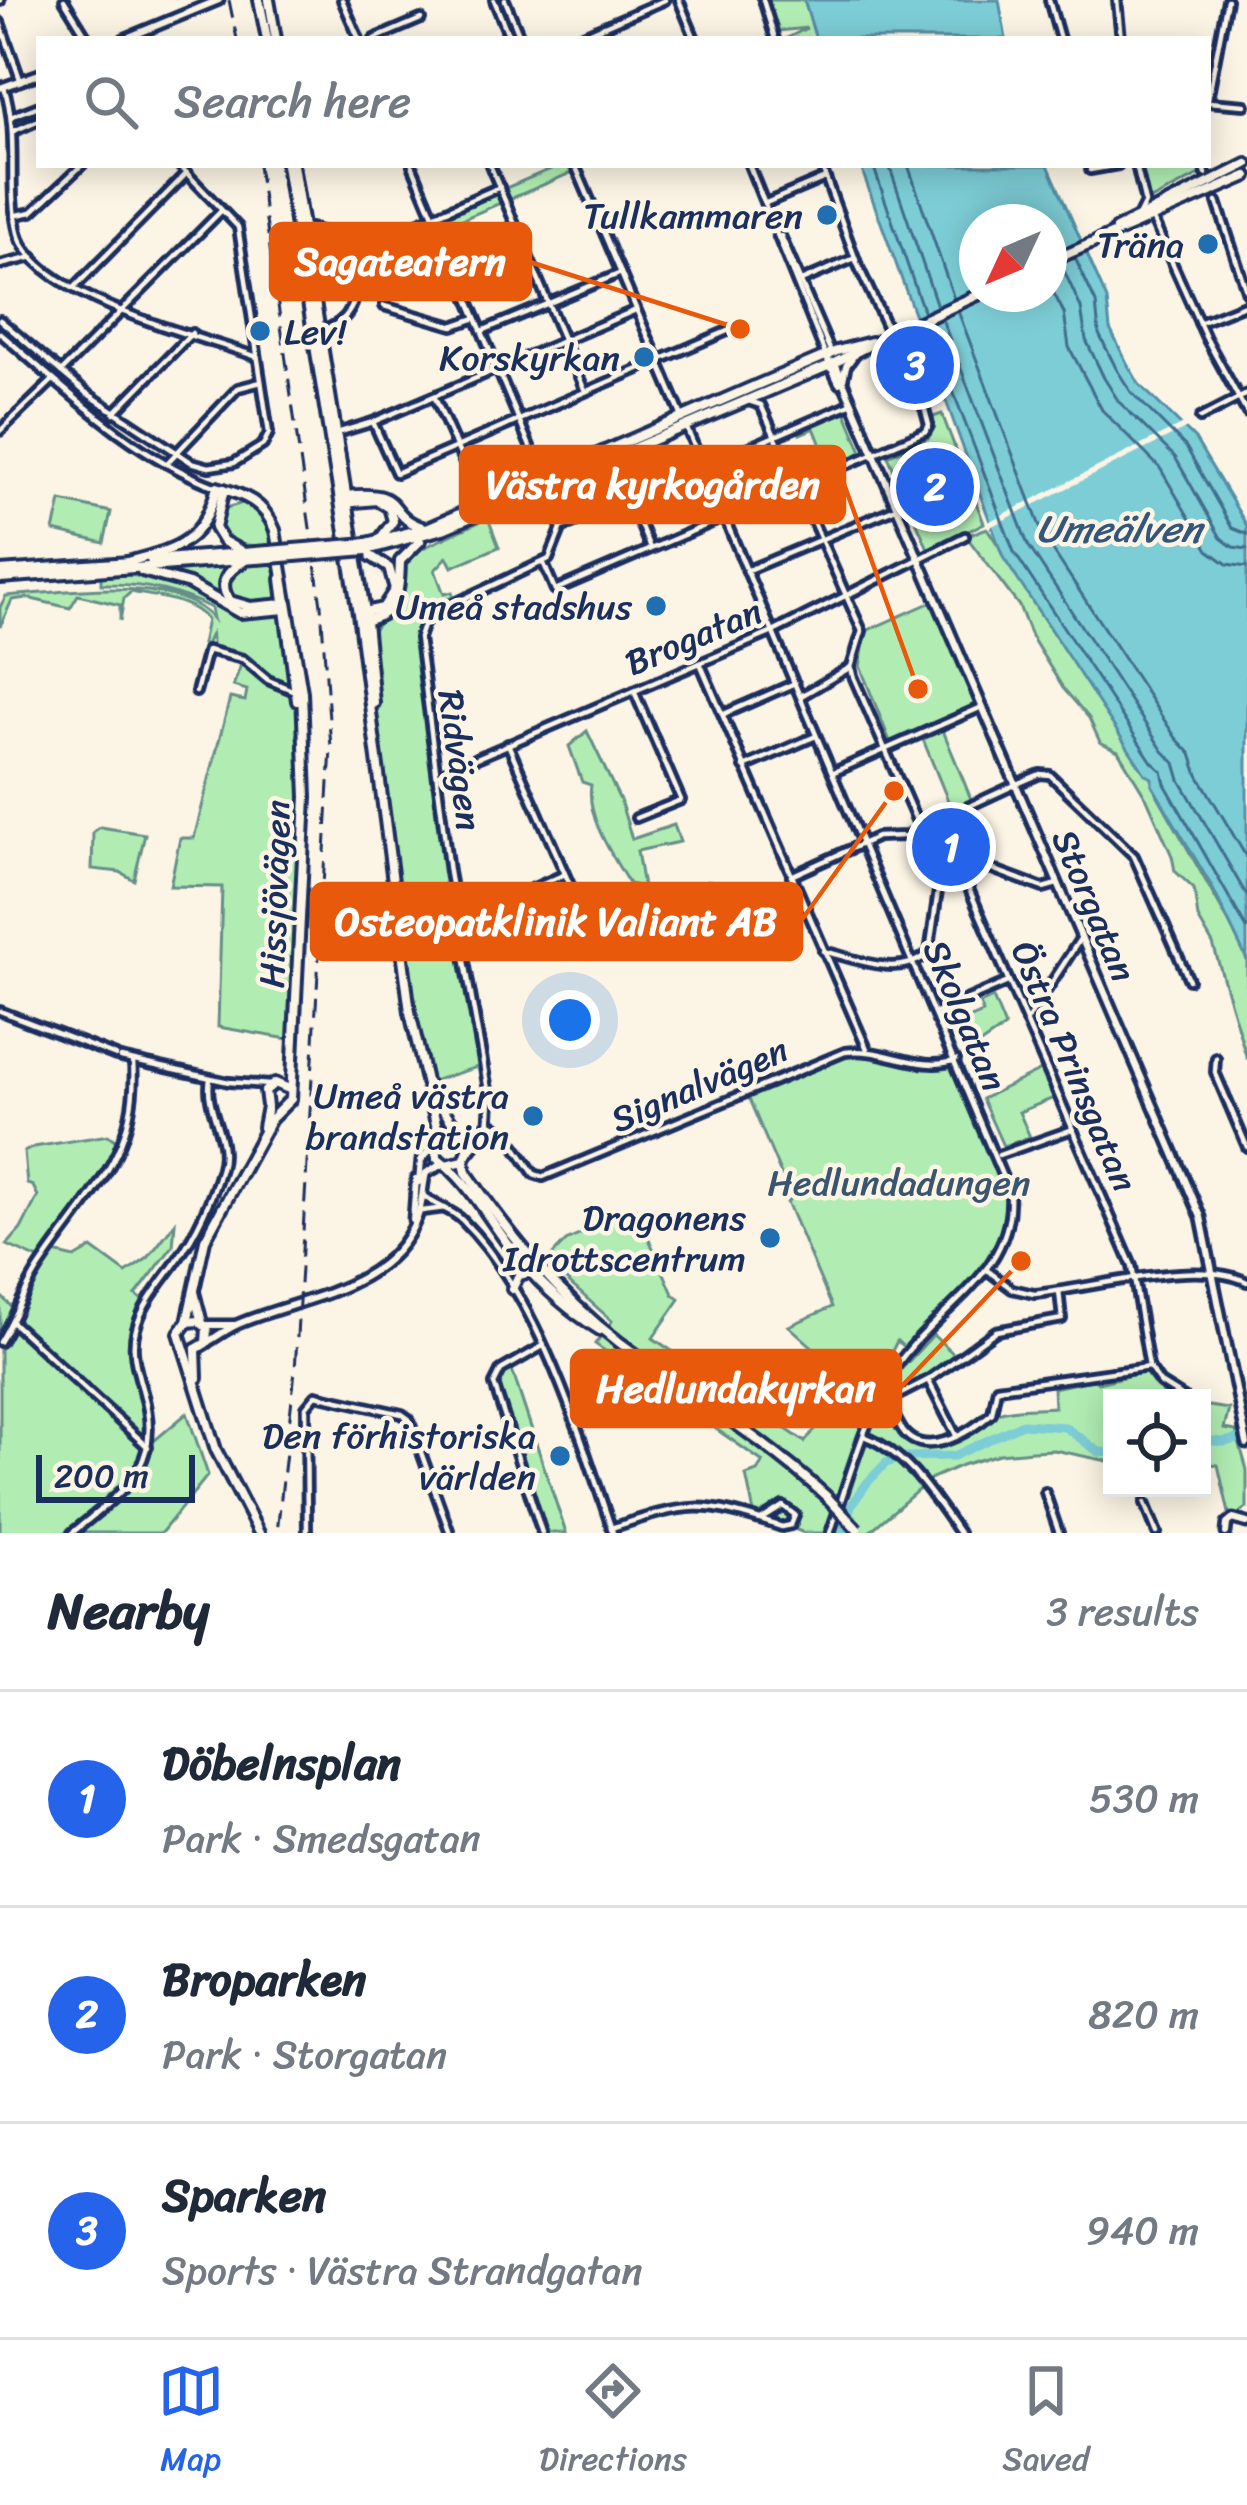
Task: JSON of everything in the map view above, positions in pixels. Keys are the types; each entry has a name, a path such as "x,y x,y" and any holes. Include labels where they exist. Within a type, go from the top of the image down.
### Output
{"main road":[{"path":"247,0 264,20"},
{"path":"260,0 270,36"},
{"path":"269,0 271,36"},
{"path":"1100,239 1139,215 1247,164"},
{"path":"289,168 362,617 387,858 437,1140 435,1154 460,1177 531,1272 564,1304 791,1464 858,1531"},
{"path":"1067,254 1247,176"},
{"path":"0,575 366,549 429,531 959,303"},
{"path":"684,422 744,402 878,340"},
{"path":"220,488 243,495"},
{"path":"220,488 217,533 245,557"},
{"path":"128,565 169,551 196,534 220,488"},
{"path":"344,500 382,494 408,521 429,531"},
{"path":"218,509 243,495"},
{"name":"Hissjövägen","path":"187,1322 205,1240 279,1110 291,1099 304,750 282,570 270,518 243,495"},
{"path":"344,500 377,500 389,506 392,525 378,542"},
{"path":"366,549 429,531"},
{"path":"362,617 380,617 393,607 400,592 402,556 429,531"},
{"path":"362,617 388,605 395,590 389,568 366,549"},
{"path":"245,557 227,574 225,592 230,601 242,606 287,606"},
{"path":"128,565 189,584 240,613 287,606"},
{"name":"Hissjövägen","path":"282,570 287,606"},
{"path":"267,604 281,587"},
{"name":"Hissjövägen","path":"259,1146 269,1092 289,1061 294,1040"},
{"path":"421,1061 437,1102 461,1135 466,1172 527,1255 617,1340"},
{"path":"279,1110 269,1092 289,1089"},
{"path":"437,1140 461,1135"},
{"path":"445,1165 466,1158"},
{"path":"512,1289 519,1275 531,1272"},
{"path":"192,1285 208,1333 206,1343 196,1349"},
{"path":"204,1324 187,1322 179,1333 223,1468 259,1533"},
{"path":"182,1344 196,1349"},
{"path":"196,1349 206,1420"}],"street":[{"path":"64,0 86,36"},
{"path":"131,36 219,0"},
{"path":"342,0 358,36"},
{"path":"494,0 509,36"},
{"path":"505,0 520,36"},
{"path":"581,36 665,0"},
{"path":"679,0 694,36"},
{"path":"763,0 774,36"},
{"path":"1049,0 1059,36"},
{"path":"1117,0 1121,36"},
{"path":"1211,83 1227,0"},
{"path":"381,36 421,19"},
{"path":"0,22 20,81"},
{"path":"1211,42 1218,42"},
{"path":"36,75 2,88 13,116 17,230 33,257 119,313 257,357"},
{"path":"1211,100 1245,105"},
{"path":"13,116 36,107"},
{"path":"14,131 36,121"},
{"path":"16,214 32,212 79,168"},
{"path":"413,168 561,529 554,552 544,564 555,590 920,436 929,425 855,258 821,168"},
{"path":"491,168 585,391"},
{"name":"Skolgatan","path":"575,168 1010,1194 1002,1247 899,1363 830,1533"},
{"name":"Storgatan","path":"750,168 1201,1217 1247,1444"},
{"path":"1090,170 1101,168"},
{"path":"1137,168 1145,203 1139,215"},
{"path":"1204,168 1206,174"},
{"path":"0,320 114,413 200,466 222,466 263,445 269,434 238,227 184,169 75,287"},
{"path":"766,203 825,178"},
{"path":"348,253 500,187"},
{"path":"1217,202 1247,293"},
{"path":"61,372 221,211"},
{"path":"1153,220 1199,323 1247,413"},
{"path":"299,228 327,233 348,253 355,269 356,290 349,310 339,323 318,331"},
{"name":"Storgatan","path":"777,231 850,403"},
{"path":"355,269 442,232"},
{"path":"0,265 33,257"},
{"path":"801,281 855,258"},
{"path":"482,331 621,273"},
{"path":"1199,323 1247,304"},
{"path":"384,306 453,326 476,318"},
{"path":"333,434 373,422 636,310"},
{"path":"373,422 396,472 732,329"},
{"path":"114,413 192,333"},
{"path":"0,334 166,464 220,488"},
{"path":"843,384 844,369 855,354"},
{"path":"0,431 53,379"},
{"path":"166,464 238,388 261,382"},
{"path":"1200,418 1247,394"},
{"path":"434,395 476,491"},
{"path":"744,402 761,405 862,631 851,667 920,830"},
{"path":"561,529 850,403"},
{"path":"629,498 651,550"},
{"path":"748,570 896,508"},
{"name":"Brogatan","path":"436,775 773,632 965,536"},
{"name":"Ridvägen","path":"489,1122 489,1087 456,922 418,650 422,627 438,611 544,564"},
{"path":"196,692 207,650 243,659 268,680 299,692"},
{"path":"700,663 867,1049 923,1064 956,1060"},
{"path":"801,696 851,667"},
{"path":"722,715 795,683"},
{"path":"634,691 681,800 636,818"},
{"path":"834,772 982,706"},
{"path":"744,767 817,735"},
{"path":"508,745 589,933 595,935 708,886"},
{"path":"791,876 877,837 901,837 920,830 1040,774 1052,776 1130,850 1190,980"},
{"path":"823,951 894,968 914,963 929,953 939,884 987,866 1043,888 1057,884"},
{"path":"456,922 563,875"},
{"name":"Östra Prinsgatan","path":"963,875 1136,1280 1149,1367"},
{"path":"1026,1022 1080,939"},
{"path":"936,1013 1008,982"},
{"path":"0,1011 133,1062 269,1092"},
{"name":"Signalvägen","path":"489,1122 506,1133 534,1174 543,1177 709,1112 827,1059 867,1049"},
{"path":"1216,1058 1217,1077 1247,1147"},
{"path":"0,1342 21,1295 116,1162 131,1122 133,1062"},
{"path":"71,1533 128,1487 148,1448 149,1422 134,1334 149,1299 191,1237 223,1164 209,1101 210,1078"},
{"path":"461,1135 474,1138 489,1122"},
{"path":"466,1158 489,1122"},
{"path":"997,1156 1073,1129"},
{"path":"422,1205 419,1166 437,1140"},
{"path":"206,1343 237,1324 349,1286 391,1256 422,1205 428,1169 445,1165"},
{"path":"422,1205 445,1208 466,1224 512,1289 580,1429 612,1531 688,1506 722,1508 785,1528 795,1515 783,1506 761,1520"},
{"path":"986,1270 1018,1292 1213,1271 1247,1282"},
{"path":"1059,1291 1062,1319 996,1331 928,1380 897,1394 890,1402 904,1436 913,1443 937,1444 956,1436 992,1413 997,1388 1149,1367 1170,1389"},
{"path":"12,1322 148,1448"},
{"path":"204,1324 237,1324"},
{"path":"542,1533 494,1384 501,1370 543,1346"},
{"path":"928,1380 956,1436"},
{"path":"307,1533 306,1407 316,1395 409,1419 450,1533"},
{"path":"866,1437 903,1463 959,1533"},
{"path":"1045,1492 1059,1533"},
{"path":"1144,1503 1157,1533"},
{"path":"1226,1533 1231,1520 1246,1521"}],"green space":[{"path":"768,0 804,0 815,36 791,36 807,28 779,31"},
{"path":"553,168 569,168 571,173 360,263 355,252"},
{"path":"1137,168 1204,168 1205,172 1145,203"},
{"path":"907,322 938,404 928,409 891,329"},
{"path":"845,411 863,454 817,474 829,465 814,428 800,434 798,430"},
{"path":"942,414 984,523 929,551 888,456 928,438 933,417"},
{"path":"61,501 111,512 104,543 54,531"},
{"path":"243,503 262,516 274,545 242,545 226,538 223,509"},
{"path":"488,518 499,547 452,567 447,557 435,570 444,594 452,592 453,597 419,611 411,621 428,618 420,632 456,922 484,1065 429,1082 421,1061 384,836 367,633 401,599 406,556"},
{"path":"987,528 1145,773 1153,778 1152,785 1241,944 1247,960 1247,1059 1213,944 1198,918 1194,889 1175,871 1147,799 1118,751 1100,742 1089,718 1063,688 1031,636 1019,606 966,536"},
{"path":"275,561 291,666 288,680 280,685 296,692 304,750 294,1040 218,1027 222,887 170,886 180,838 194,838 230,698 245,701 247,690 233,686 243,659 213,651 211,634 206,645 202,644 207,620 192,607 131,592 124,598 120,621 120,605 78,595 70,608 27,598 12,600 0,627 0,607 6,596 85,590 145,591 172,596 195,605 213,619 211,608 198,602 157,589 101,584 101,574 157,577 170,571"},
{"path":"934,601 975,705 891,744 860,666 866,631"},
{"path":"942,728 973,804 953,813 922,737"},
{"path":"587,731 620,800 632,839 674,825 680,842 637,851 643,887 629,884 609,849 593,810 591,785 582,782 569,746"},
{"path":"961,815 982,862 940,879 921,832"},
{"path":"100,827 145,834 134,880 120,872 92,869 93,832"},
{"path":"993,998 1005,1027 973,1049 961,1022 983,1013 980,1004"},
{"name":"Hedlundadungen","path":"867,1049 923,1064 956,1060 990,1133 1008,1187 1006,1239 993,1263 909,1352 897,1341 871,1393 906,1442 931,1446 954,1439 1002,1412 1054,1407 1053,1388 1144,1372 1159,1389 1103,1389 1103,1460 1054,1450 999,1454 932,1478 868,1533 804,1533 754,1513 746,1475 763,1462 595,1344 612,1321 546,1262 566,1241 636,1209 673,1294 680,1299 653,1338 805,1442 838,1400 836,1368 789,1326 832,1307 787,1202 797,1193 789,1175 782,1177 747,1094 845,1052"},
{"path":"1041,1070 1054,1098 1019,1112 1030,1137 1003,1146 982,1099"},
{"path":"108,1135 123,1146 50,1252 75,1258 92,1248 126,1273 148,1258 175,1223 173,1246 136,1295 147,1303 137,1331 136,1354 148,1411 148,1446 187,1413 208,1475 161,1533 0,1533 0,1295 15,1310 45,1262 7,1245 38,1196 27,1184 24,1152"},
{"path":"933,1335 956,1356 890,1395 897,1374"},
{"path":"510,1364 566,1533 542,1533 496,1391 495,1378"},
{"path":"1211,1406 1229,1409 1224,1429 1236,1431 1247,1470 1247,1508 1237,1515 1229,1513 1218,1465 1211,1464"}],"water":[{"path":"804,0 999,0 1005,36 815,36"},
{"name":"Umeälven","path":"861,168 1049,168 1065,204 959,204 959,312 1067,312 1067,208 1107,300 1110,329 1127,363 1139,384 1195,439 1247,526 1247,960 1152,778 1003,557"}],"pier":[{"path":"1187,422 1191,426 988,528 986,523"}],"waterway":[{"path":"843,1533 851,1506 867,1483 886,1463 903,1457 954,1456 1022,1424 1065,1427 1103,1452"},
{"path":"1211,1441 1247,1437"}],"railway":[{"path":"229,0 236,36"},
{"path":"258,168 321,605 331,748 295,1371 277,1533"}],"place":[{"name":"Tullkammaren","path":"827,215"},
{"name":"Träna","path":"1208,244"},
{"name":"Sagateatern","path":"740,329"},
{"name":"Lev!","path":"260,331"},
{"name":"Korskyrkan","path":"644,357"},
{"name":"Sparken","path":"915,365"},
{"name":"Broparken","path":"935,487"},
{"name":"Umeå stadshus","path":"656,606"},
{"name":"Västra kyrkogården","path":"918,689"},
{"name":"Osteopatklinik Valiant AB","path":"894,791"},
{"name":"Döbelnsplan","path":"951,847"},
{"name":"Umeå västra brandstation","path":"533,1116"},
{"name":"Dragonens Idrottscentrum","path":"770,1238"},
{"name":"Hedlundakyrkan","path":"1021,1261"},
{"name":"Den förhistoriska världen","path":"560,1456"}]}
